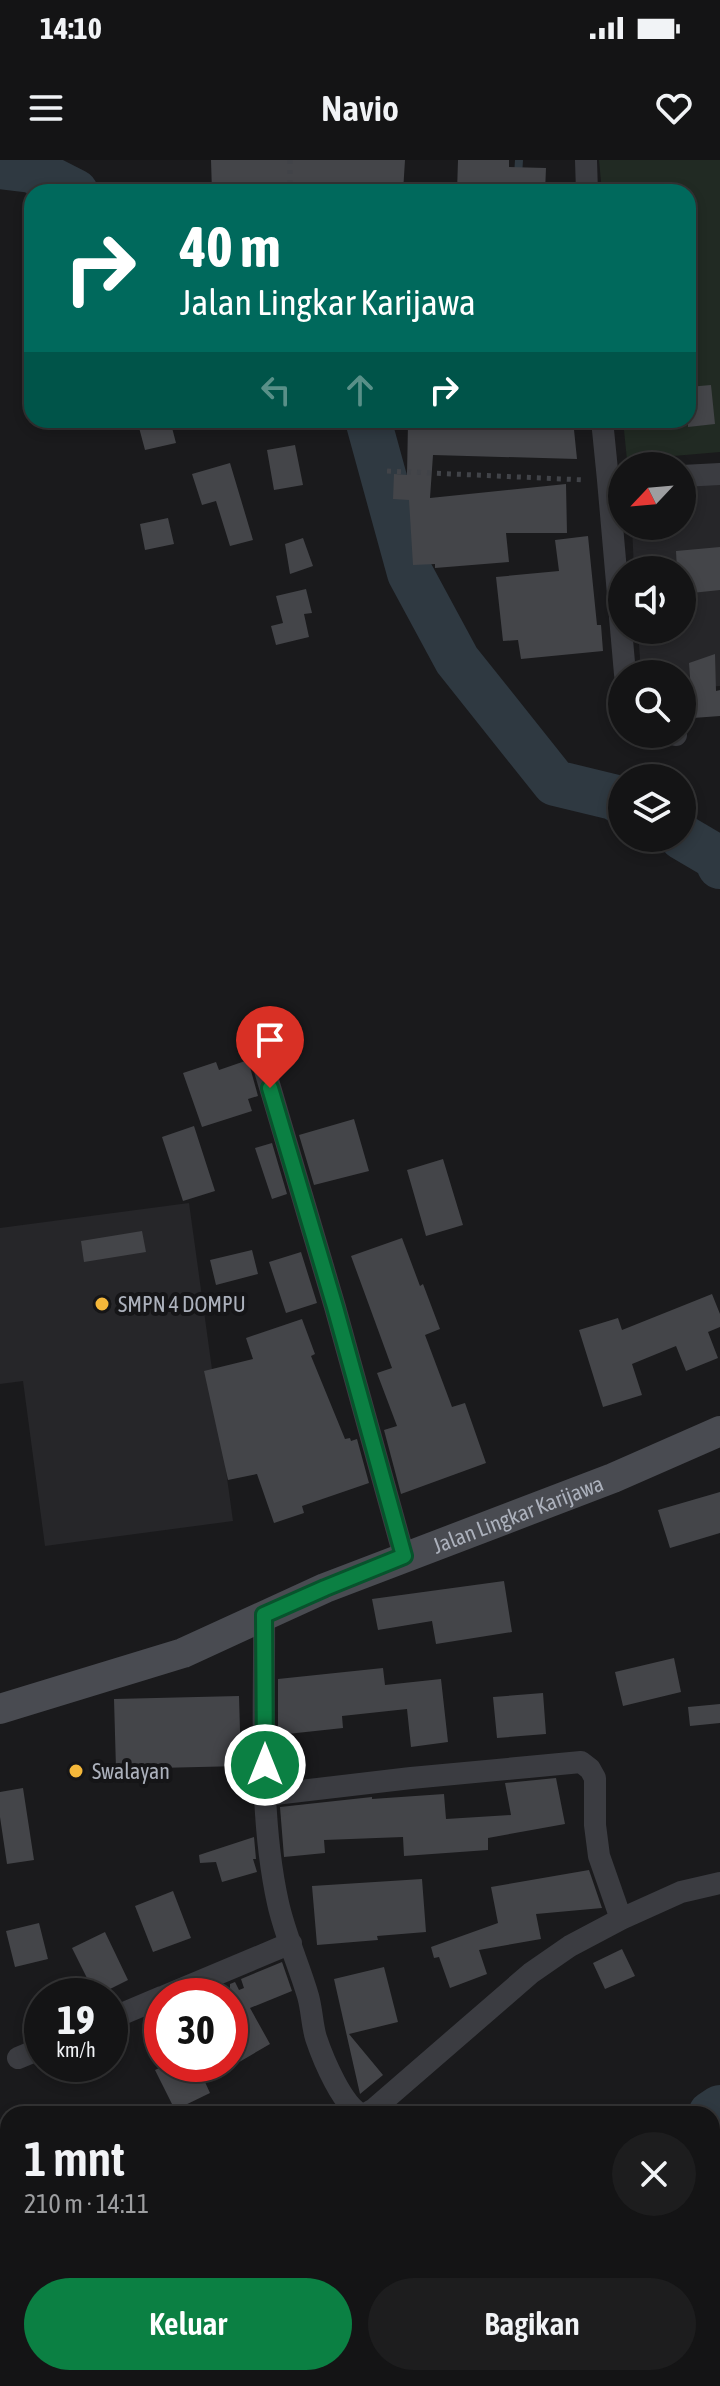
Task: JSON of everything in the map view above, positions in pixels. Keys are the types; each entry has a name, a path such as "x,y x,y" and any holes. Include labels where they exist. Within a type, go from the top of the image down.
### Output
{"main road":[{"name":"Jalan Lingkar Karijawa","path":"0,1709 183,1653 325,1588 613,1478 720,1431"}],"street":[{"path":"586,160 587,184"},
{"path":"604,428 609,452"},
{"path":"696,475 720,474"},
{"path":"618,540 624,660"},
{"path":"262,1060 404,1556"},
{"path":"264,1615 266,1795 278,1905 308,1997 316,2037 348,2106"},
{"path":"266,1795 581,1762 595,1778 595,1825 599,1856 621,1919"},
{"path":"376,2106 531,1973 570,1946 681,1892 720,1883"},
{"path":"209,1978 291,1943"},
{"path":"18,2058 24,2056"}],"path":[{"path":"290,160 290,184"},
{"path":"387,471 608,480"}],"shaded area":[{"path":"599,160 720,160 720,452 626,452 624,428 696,428 696,184 601,184"},
{"path":"720,474 720,686 696,687 696,660 640,660 639,644 696,644 696,556 633,556 633,540 696,540 696,475"},
{"name":"SMPN 4 DOMPU","path":"189,1203 233,1521 45,1546 23,1381 0,1384 0,1228"}],"building":[{"path":"211,160 405,160 404,184 212,184"},
{"path":"458,160 509,160 509,167 546,168 545,184 457,184"},
{"path":"711,385 715,424 696,426 696,386"},
{"path":"139,428 172,428 176,443 145,450"},
{"path":"408,428 574,428 577,459 433,455 430,498 566,484 567,533 506,533 509,562 435,568 435,564 413,565 409,500 393,499 394,474 407,475"},
{"path":"295,445 303,485 274,490 267,450"},
{"path":"230,463 253,540 230,546 216,501 202,505 192,474"},
{"path":"168,518 174,544 145,550 140,524"},
{"path":"588,536 597,625 601,625 603,651 521,659 518,640 503,641 496,577 559,571 555,540"},
{"path":"303,538 313,566 290,574 285,544"},
{"path":"720,547 720,590 696,593 696,556 676,556 676,551"},
{"path":"306,589 312,613 304,614 309,637 276,645 271,626 283,623 276,596"},
{"path":"715,654 720,716 696,718 696,661"},
{"path":"248,1060 258,1096 248,1099 252,1111 202,1127 183,1073 216,1062 219,1070"},
{"path":"354,1119 369,1171 314,1185 299,1135"},
{"path":"194,1126 215,1191 183,1201 162,1137"},
{"path":"272,1143 287,1194 272,1199 255,1148"},
{"path":"443,1159 463,1225 426,1236 407,1170"},
{"path":"142,1231 146,1252 84,1262 81,1241"},
{"path":"402,1238 440,1329 425,1335 452,1407 465,1403 486,1463 401,1494 384,1430 397,1426 377,1373 392,1368 351,1256"},
{"path":"252,1250 258,1274 216,1285 210,1260"},
{"path":"301,1252 317,1303 286,1313 269,1262"},
{"path":"712,1294 720,1314 720,1327 708,1332 718,1358 686,1371 676,1346 632,1364 642,1395 603,1407 579,1330 618,1318 622,1330"},
{"path":"302,1319 315,1354 311,1356 345,1439 357,1439 369,1483 302,1506 304,1513 274,1523 257,1474 228,1480 204,1371 253,1359 246,1338"},
{"path":"720,1492 720,1533 670,1548 658,1510"},
{"path":"504,1581 512,1632 436,1644 432,1621 378,1630 372,1599"},
{"path":"674,1658 681,1692 623,1706 615,1672"},
{"path":"383,1668 385,1685 441,1679 448,1742 411,1747 407,1709 342,1716 343,1728 278,1735 278,1679"},
{"path":"543,1693 546,1734 497,1738 493,1697"},
{"path":"239,1696 241,1766 116,1769 114,1699"},
{"path":"720,1704 720,1723 690,1726 688,1707"},
{"path":"556,1778 565,1824 488,1838 488,1850 404,1856 403,1837 324,1840 325,1853 284,1857 280,1807 372,1797 444,1794 446,1819 511,1815 505,1783"},
{"path":"23,1788 34,1860 7,1864 0,1817 0,1792"},
{"path":"254,1837 256,1859 253,1859 257,1872 222,1882 216,1862 200,1863 199,1855"},
{"path":"589,1870 602,1908 536,1914 541,1939 479,1950 487,1974 450,1988 439,1957 434,1958 431,1947 498,1923 491,1887"},
{"path":"422,1879 426,1932 317,1945 312,1886"},
{"path":"173,1891 191,1938 153,1952 135,1906"},
{"path":"39,1923 48,1959 15,1967 6,1931"},
{"path":"105,1932 127,1978 87,1978 72,1948"},
{"path":"622,1949 635,1976 605,1989 593,1963"},
{"path":"282,1962 292,1991 250,2008 270,2044 248,2057 248,1978 243,1978"},
{"path":"384,1967 398,2022 349,2034 383,2075 360,2094 334,1979"},
{"path":"161,2082 205,2082 210,2093 183,2106 173,2106"}],"waterway":[{"path":"518,184 519,160"},
{"path":"0,166 32,170 59,184"},
{"path":"370,428 410,573 457,660 555,783 608,796"},
{"path":"696,845 716,857 720,866"}],"place":[{"name":"SMPN 4 DOMPU","path":"102,1304"},
{"name":"Swalayan","path":"76,1771"}],"route":[{"path":"265,1765 264,1615 404,1556 270,1088"}]}
